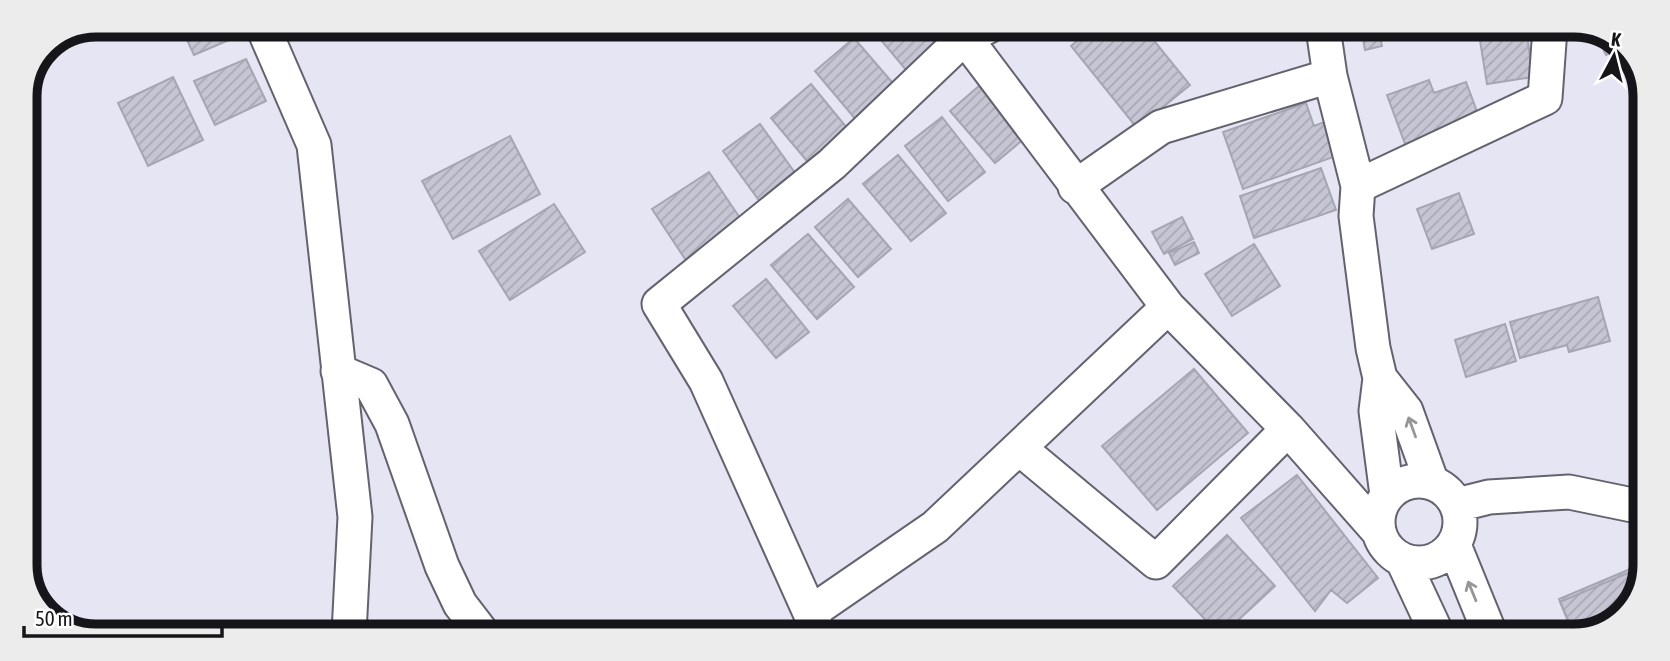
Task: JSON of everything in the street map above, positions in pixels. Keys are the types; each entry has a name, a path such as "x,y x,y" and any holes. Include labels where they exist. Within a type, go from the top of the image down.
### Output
{"street":[{"path":"267,37 314,145 338,371 350,452 355,517 349,624"},
{"path":"963,37 832,164 659,304 706,381 815,624 935,527 1168,307"},
{"path":"975,37 1075,187 1168,307 1288,429 1378,531 1391,553 1403,561 1432,624"},
{"path":"1324,37 1329,76 1358,186 1356,216 1380,378 1376,411 1387,495 1377,518 1378,531"},
{"path":"1358,186 1545,98 1549,37"},
{"path":"1075,187 1161,127 1329,76"},
{"path":"338,371 371,385 392,424 442,566 460,604 475,624"},
{"path":"1380,378 1406,411 1432,483"},
{"path":"1019,448 1156,562 1288,429"},
{"path":"1387,495 1408,482 1432,483 1443,487 1457,505 1460,533 1454,545 1431,562 1403,561"},
{"path":"1457,505 1489,497 1569,492 1633,505"},
{"path":"1454,545 1486,624"}],"building":[{"path":"186,37 234,38 194,55"},
{"path":"878,37 943,37 946,40 907,71"},
{"path":"1082,37 1151,37 1190,85 1137,128 1071,46"},
{"path":"1363,37 1380,37 1382,46 1365,50"},
{"path":"1479,37 1527,37 1533,77 1487,84"},
{"path":"854,38 897,88 857,121 815,71"},
{"path":"1600,43 1613,52 1606,55"},
{"path":"246,59 266,101 215,125 194,81"},
{"path":"173,77 203,140 148,166 118,103"},
{"path":"1429,80 1434,93 1466,82 1479,117 1405,144 1387,95"},
{"path":"811,84 852,134 812,167 771,118"},
{"path":"979,86 1025,138 995,163 950,111"},
{"path":"1306,103 1314,126 1327,121 1339,155 1243,189 1223,132"},
{"path":"942,117 985,172 948,201 905,146"},
{"path":"760,124 803,184 766,210 723,151"},
{"path":"510,136 540,194 453,239 422,181"},
{"path":"898,155 946,213 911,241 863,184"},
{"path":"1321,168 1336,210 1254,238 1240,196"},
{"path":"709,172 746,227 689,265 652,209"},
{"path":"1459,193 1474,234 1432,249 1417,209"},
{"path":"848,199 891,249 858,277 815,227"},
{"path":"554,204 585,252 510,300 479,251"},
{"path":"1182,217 1193,239 1164,254 1152,232"},
{"path":"808,234 854,287 817,319 771,265"},
{"path":"1194,242 1199,253 1175,265 1169,253"},
{"path":"1254,244 1280,286 1232,316 1205,274"},
{"path":"766,279 809,332 776,358 733,306"},
{"path":"1598,297 1610,341 1569,352 1567,345 1520,358 1510,322"},
{"path":"1505,324 1516,361 1466,377 1455,340"},
{"path":"1194,369 1248,433 1157,510 1102,446"},
{"path":"1297,475 1378,578 1347,603 1331,590 1315,611 1241,518"},
{"path":"1227,535 1275,586 1234,624 1209,624 1173,586"},
{"path":"1633,568 1630,584 1621,601 1610,612 1593,621 1570,624 1559,599"},
{"path":"1633,571 1621,601 1610,612 1593,621 1569,624 1560,602"}]}
